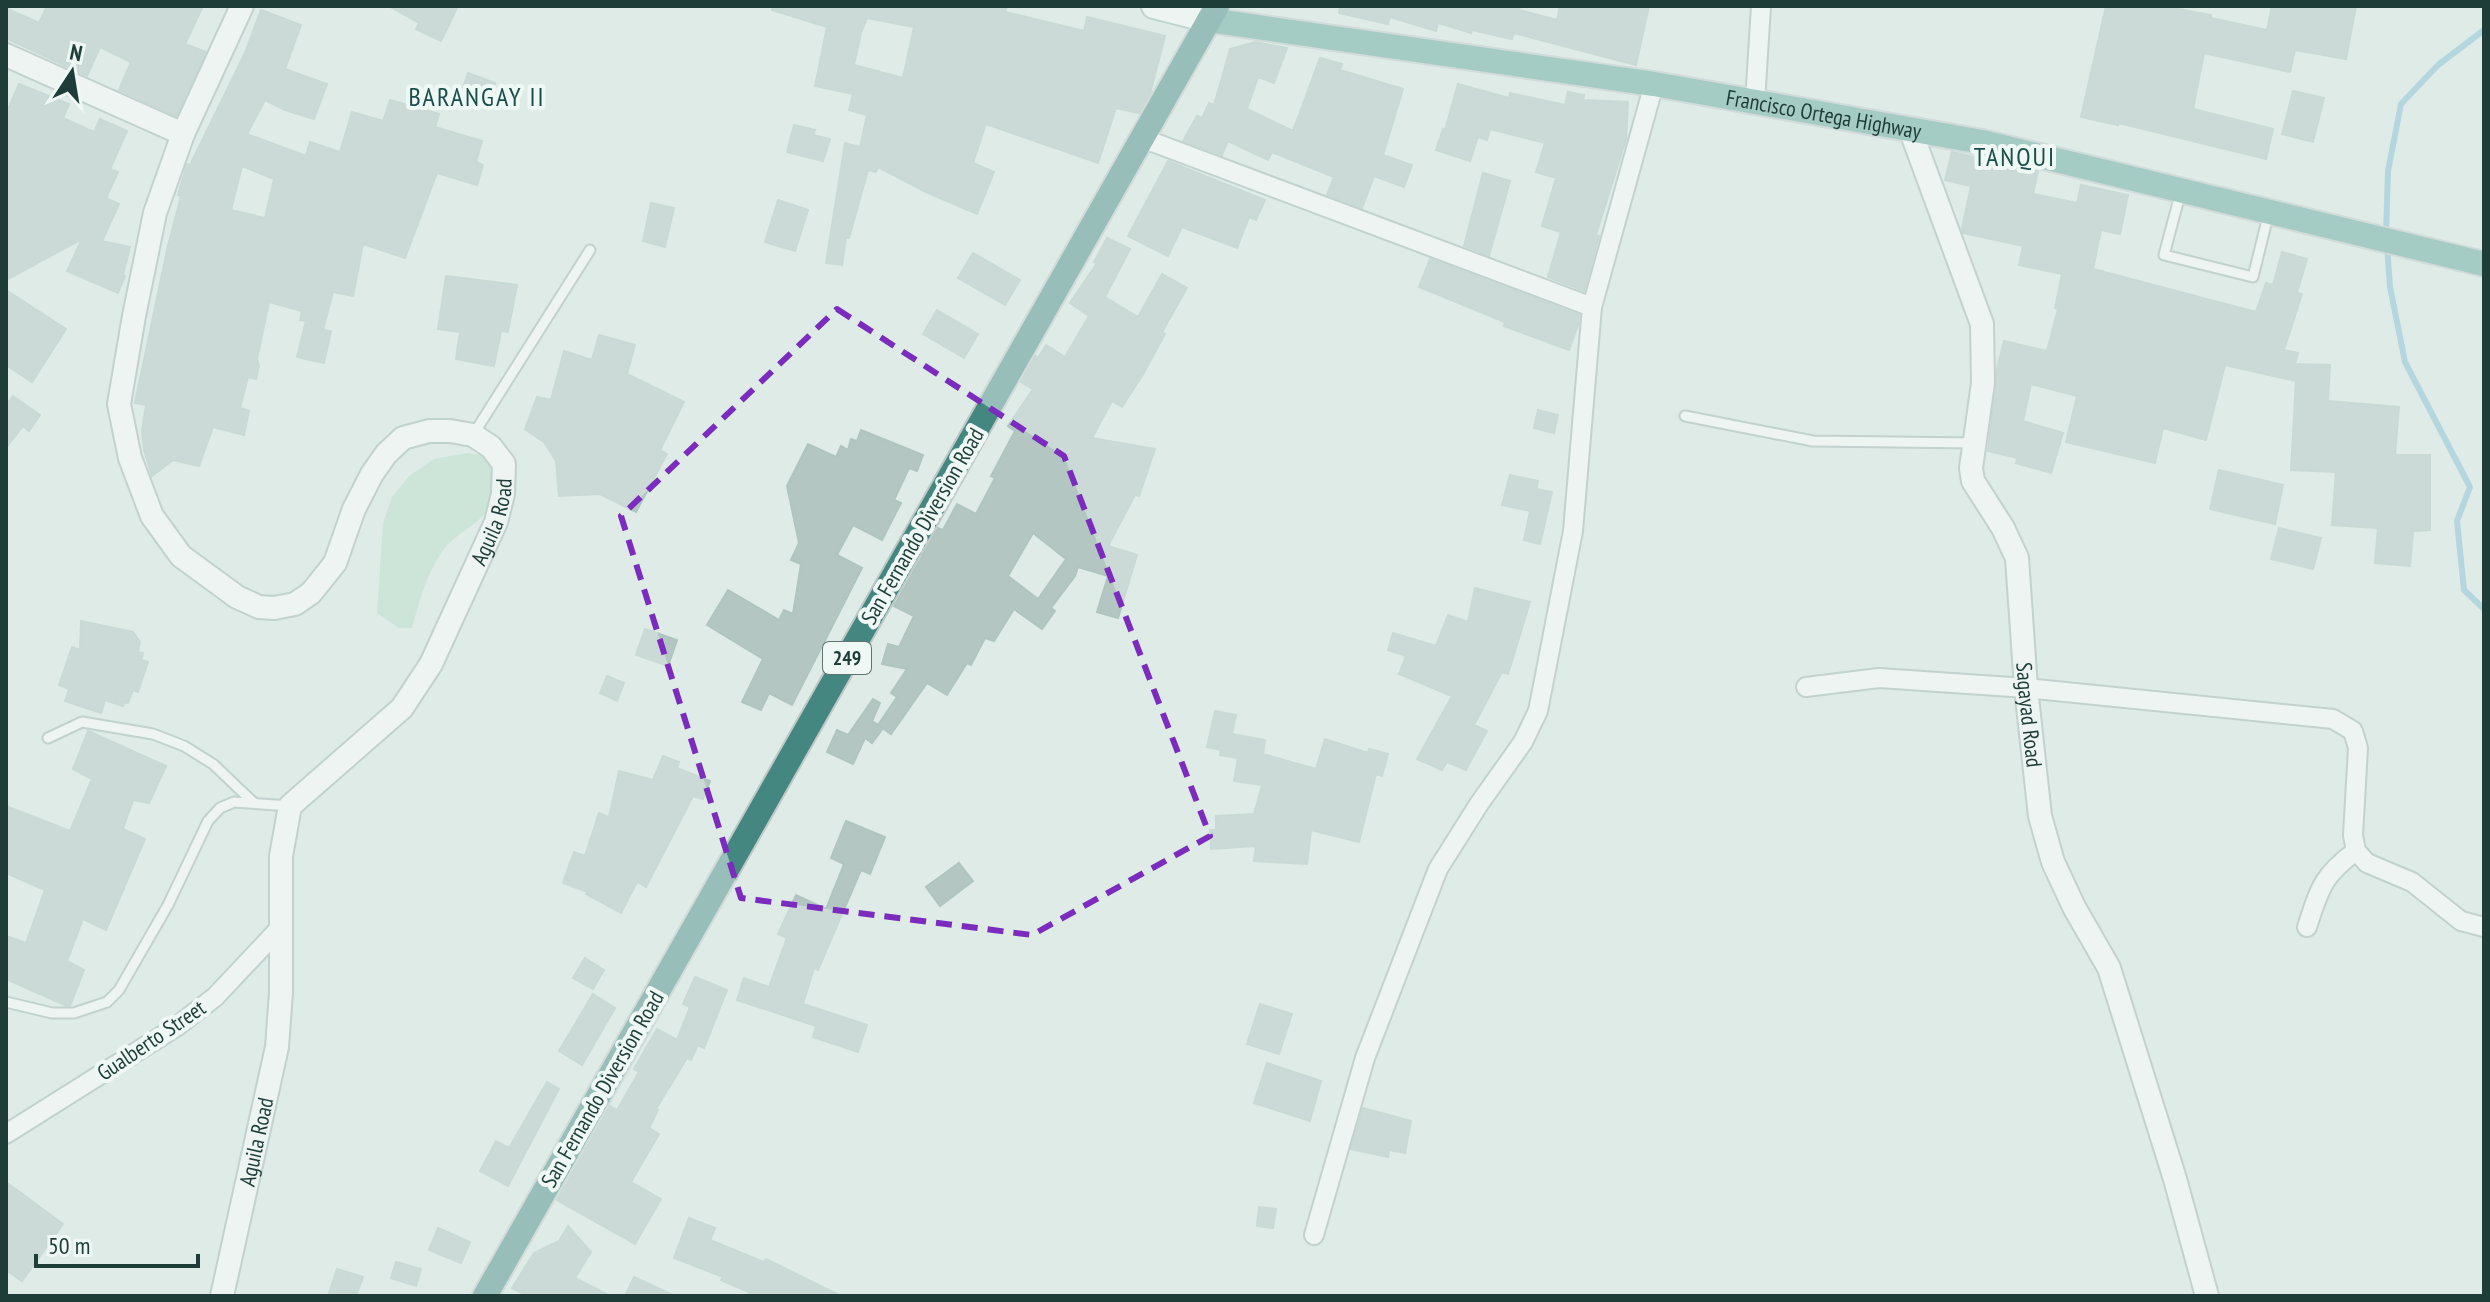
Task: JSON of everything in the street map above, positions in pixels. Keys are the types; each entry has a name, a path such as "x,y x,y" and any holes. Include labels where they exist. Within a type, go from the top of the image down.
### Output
{"highway":[{"name":"San Fernando Diversion Road","path":"485,1296 1213,13"}],"main road":[{"name":"Francisco Ortega Highway","path":"1154,6 1654,84 1982,142 2484,264"}],"street":[{"path":"242,6 183,134 155,213 119,404 130,458 152,516 181,556 249,603 274,608 295,604 311,593 335,563 354,509 386,454 403,438 429,431 473,435"},
{"path":"1755,102 1761,6"},
{"path":"6,55 183,134"},
{"path":"1314,1235 1365,1058 1438,869 1523,742 1538,711 1573,531 1592,307 1654,84"},
{"name":"Sagayad Road","path":"1910,129 1982,324 1983,383 1971,468 1973,481 2003,528 2017,558 2026,688 2040,816 2053,862 2074,907 2109,968 2175,1179 2207,1296"},
{"path":"1142,138 1592,307"},
{"name":"Aguila Road","path":"222,1296 277,1047 281,992 281,856 290,806 402,708 431,664 449,629 496,522 503,494 504,464 491,447 473,435"},
{"path":"1806,687 1879,678 2026,688 2333,719 2353,731 2358,748 2353,835 2356,851 2367,863 2412,882 2461,921 2484,927"},
{"path":"2307,927 2318,894 2333,868 2356,851"},
{"name":"Gualberto Street","path":"6,1134 176,1027 215,997 280,928"}],"lane":[{"path":"2181,191 2164,255 2227,271 2253,277 2269,212"},
{"path":"473,435 590,250"},
{"path":"1685,416 1813,441 1975,443"},
{"path":"48,738 82,722 153,734 184,746 213,764 254,803"},
{"path":"6,1002 52,1013 74,1013 107,1002 119,990 168,905 208,821 220,808 234,802 290,806"}],"highlighted area":[{"path":"837,309 1064,456 1210,836 1032,935 741,898 621,516"}],"green space":[{"path":"468,453 485,456 493,468 494,496 490,507 441,553 427,580 412,628 399,628 377,613 383,523 392,497 409,476 434,459"}],"building":[{"path":"47,6 203,6 185,44 206,52 176,116 119,90 131,62 100,47 87,76 6,38 6,8 39,23"},
{"path":"389,6 458,6 441,41 416,29 419,23"},
{"path":"772,6 1007,6 1005,12 1084,31 1087,17 1165,36 1150,94 1139,113 1116,108 1098,163 986,124 973,163 994,172 977,214 878,167 876,172 868,170 849,238 846,238 842,265 826,263 845,143 860,147 867,115 849,110 853,94 815,86 827,27 772,10","holes":["867,18 914,27 903,78 854,65"]},
{"path":"1340,6 1520,6 1519,10 1557,20 1560,6 1649,6 1636,65 1514,33 1512,39 1472,30 1471,33 1438,23 1436,31 1390,17 1388,24 1339,13"},
{"path":"2106,6 2162,6 2267,30 2272,6 2356,6 2346,59 2295,50 2290,72 2204,53 2193,109 2273,129 2266,159 2119,123 2081,117"},
{"path":"261,10 301,25 285,69 327,84 314,119 265,100 247,134 306,156 310,142 340,152 352,112 383,121 390,100 439,114 435,127 482,141 476,162 483,165 477,185 437,173 405,258 363,244 353,296 333,292 323,330 331,331 324,363 297,357 306,321 300,320 302,311 269,302 256,379 248,377 240,408 249,411 244,435 213,427 199,466 173,460 152,476 142,431 146,405 135,403 181,196 178,195 187,164 190,165 245,53","holes":["242,166 274,179 265,218 231,210"]},
{"path":"1255,42 1287,48 1274,83 1258,77 1247,109 1293,131 1320,58 1342,64 1340,70 1403,89 1383,155 1412,165 1404,187 1374,176 1362,208 1327,195 1334,177 1272,152 1268,160 1228,141 1222,155 1183,141 1197,116 1202,118 1209,103 1214,105 1230,49"},
{"path":"468,73 495,83 488,102 461,93"},
{"path":"19,84 69,104 63,118 94,132 100,119 127,131 110,169 118,172 106,198 119,204 102,241 130,247 125,276 118,293 67,271 82,239 6,280 6,114"},
{"path":"1458,84 1509,98 1510,93 1565,105 1568,92 1584,95 1583,100 1628,102 1626,139 1596,235 1599,236 1584,291 1548,277 1561,232 1542,226 1556,178 1536,172 1545,143 1490,129 1487,140 1478,137 1470,161 1436,150"},
{"path":"2293,91 2324,98 2313,142 2282,134"},
{"path":"794,125 815,130 813,135 830,139 823,161 787,152"},
{"path":"1952,152 2038,171 2033,194 2077,203 2081,185 2128,195 2120,234 2101,230 2093,269 2256,312 2266,283 2273,285 2282,252 2307,259 2297,293 2302,294 2284,350 2298,353 2295,364 2330,365 2328,401 2399,407 2395,455 2430,455 2430,530 2413,531 2410,566 2375,563 2378,528 2332,525 2336,472 2291,470 2296,381 2225,365 2206,440 2163,428 2155,463 2066,442 2077,396 2031,384 2023,421 2063,433 2051,473 2016,463 2018,458 1988,451 1997,369 2004,341 2047,351 2058,309 2055,308 2062,274 2019,265 2023,246 1963,233 1971,186 1945,180"},
{"path":"1168,161 1265,200 1256,220 1249,217 1237,248 1182,227 1168,256 1128,236"},
{"path":"1483,173 1510,181 1489,256 1464,246"},
{"path":"778,200 808,210 795,251 765,242"},
{"path":"651,203 674,208 665,247 643,241"},
{"path":"1107,238 1130,249 1105,297 1138,317 1162,274 1187,288 1142,376 1122,407 1112,401 1092,438 1155,449 1139,496 1135,495 1108,546 1137,555 1118,618 1097,612 1108,576 1078,567 1075,576 1051,608 1055,611 1042,629 1014,609 994,641 985,638 971,665 967,663 947,695 927,683 891,734 878,725 897,697 891,693 907,669 882,664 888,644 899,647 914,616 894,606 938,528 943,530 957,504 976,514 995,478 991,476 1015,431 1008,426 1033,389 1021,382 1035,356 1038,358 1046,345 1065,357 1089,316 1070,303 1097,263 1094,262","holes":["1033,533 1066,559 1038,599 1008,576"]},
{"path":"973,253 1020,280 1005,305 958,278"},
{"path":"1430,259 1579,315 1569,350 1504,326 1505,322 1419,287"},
{"path":"446,276 517,285 508,332 501,331 494,366 456,359 460,332 438,329"},
{"path":"6,290 66,329 32,382 6,365"},
{"path":"937,310 978,334 964,358 923,334"},
{"path":"599,335 635,345 627,374 684,402 660,450 667,454 636,512 600,494 559,496 556,461 544,442 525,429 537,397 551,400 564,351 592,360"},
{"path":"13,396 40,415 29,431 23,426 6,448 6,405"},
{"path":"1538,410 1558,415 1554,433 1534,428"},
{"path":"861,430 923,455 917,471 909,468 894,500 901,503 882,540 853,525 837,555 862,568 792,705 769,693 761,710 742,702 763,659 707,625 728,590 779,620 784,610 793,614 801,564 791,560 799,543 787,486 808,444 836,457 841,446 848,450 851,439 857,441"},
{"path":"2219,470 2283,485 2275,524 2210,509"},
{"path":"1510,475 1538,481 1536,489 1552,492 1540,544 1524,540 1530,511 1502,505"},
{"path":"2279,528 2321,538 2313,569 2271,559"},
{"path":"1475,588 1530,602 1508,674 1502,672 1474,725 1487,731 1466,770 1447,762 1442,770 1417,759 1452,696 1399,674 1406,656 1388,650 1393,633 1436,646 1448,615 1468,622"},
{"path":"81,621 133,632 140,642 138,652 143,653 141,660 148,662 138,692 133,690 128,703 125,702 123,706 105,700 101,713 65,701 69,689 59,685 72,647 80,650"},
{"path":"645,629 677,640 668,666 636,655"},
{"path":"607,676 624,683 617,701 600,693"},
{"path":"873,699 880,703 872,721 883,728 872,743 865,738 853,764 827,752 837,730 848,735"},
{"path":"1215,711 1236,715 1232,734 1265,740 1263,754 1316,769 1325,739 1368,753 1369,749 1388,754 1382,776 1376,774 1359,842 1311,830 1307,864 1254,861 1256,846 1211,849 1210,830 1216,830 1216,816 1254,814 1262,785 1234,781 1238,758 1220,755 1221,750 1207,747"},
{"path":"88,731 166,766 149,803 133,800 123,829 145,839 106,930 83,919 67,961 84,970 70,1006 67,1006 6,979 6,936 26,943 45,890 6,873 6,806 70,831 92,779 73,769"},
{"path":"663,756 679,762 677,768 710,781 703,799 693,796 646,887 637,882 621,913 586,894 588,892 563,883 574,852 585,856 599,813 609,817 619,771 653,780"},
{"path":"846,821 885,837 870,874 861,870 818,970 814,968 803,1004 867,1025 858,1052 813,1037 816,1026 737,1000 744,978 769,987 787,938 778,934 796,895 826,909 844,864 831,858"},
{"path":"959,863 973,881 940,906 926,887"},
{"path":"585,958 604,970 593,989 573,978"},
{"path":"695,977 727,990 704,1048 698,1045 691,1060 687,1058 656,1109 649,1128 659,1134 631,1182 661,1199 635,1244 557,1200 610,1106 617,1110 639,1072 634,1069 657,1029 677,1040 690,1007 683,1004"},
{"path":"593,994 615,1008 582,1065 559,1051"},
{"path":"1260,1004 1292,1014 1279,1054 1247,1044"},
{"path":"1267,1063 1321,1081 1310,1121 1254,1103"},
{"path":"547,1082 559,1089 508,1186 480,1171 496,1141 509,1148"},
{"path":"1363,1108 1411,1121 1405,1153 1389,1150 1388,1157 1351,1149"},
{"path":"6,1182 63,1224 22,1281 6,1270"},
{"path":"1259,1207 1276,1209 1273,1228 1257,1226"},
{"path":"689,1218 715,1228 710,1240 764,1262 766,1259 841,1296 748,1296 749,1292 721,1280 723,1277 674,1258"},
{"path":"568,1226 591,1252 575,1278 610,1296 528,1296 512,1288 534,1253 559,1241"},
{"path":"438,1228 470,1242 461,1263 429,1250"},
{"path":"396,1262 421,1269 416,1286 391,1278"},
{"path":"337,1269 363,1277 356,1296 328,1296"},
{"path":"634,1277 675,1296 625,1296"}],"waterway":[{"path":"2386,234 2388,171 2401,104 2438,65 2484,30"},
{"path":"2387,245 2390,287 2405,362 2470,487 2457,521 2464,590 2484,609"}],"district":[{"name":"BARANGAY II","path":"477,97"},
{"name":"TANQUI","path":"2015,157"}]}
